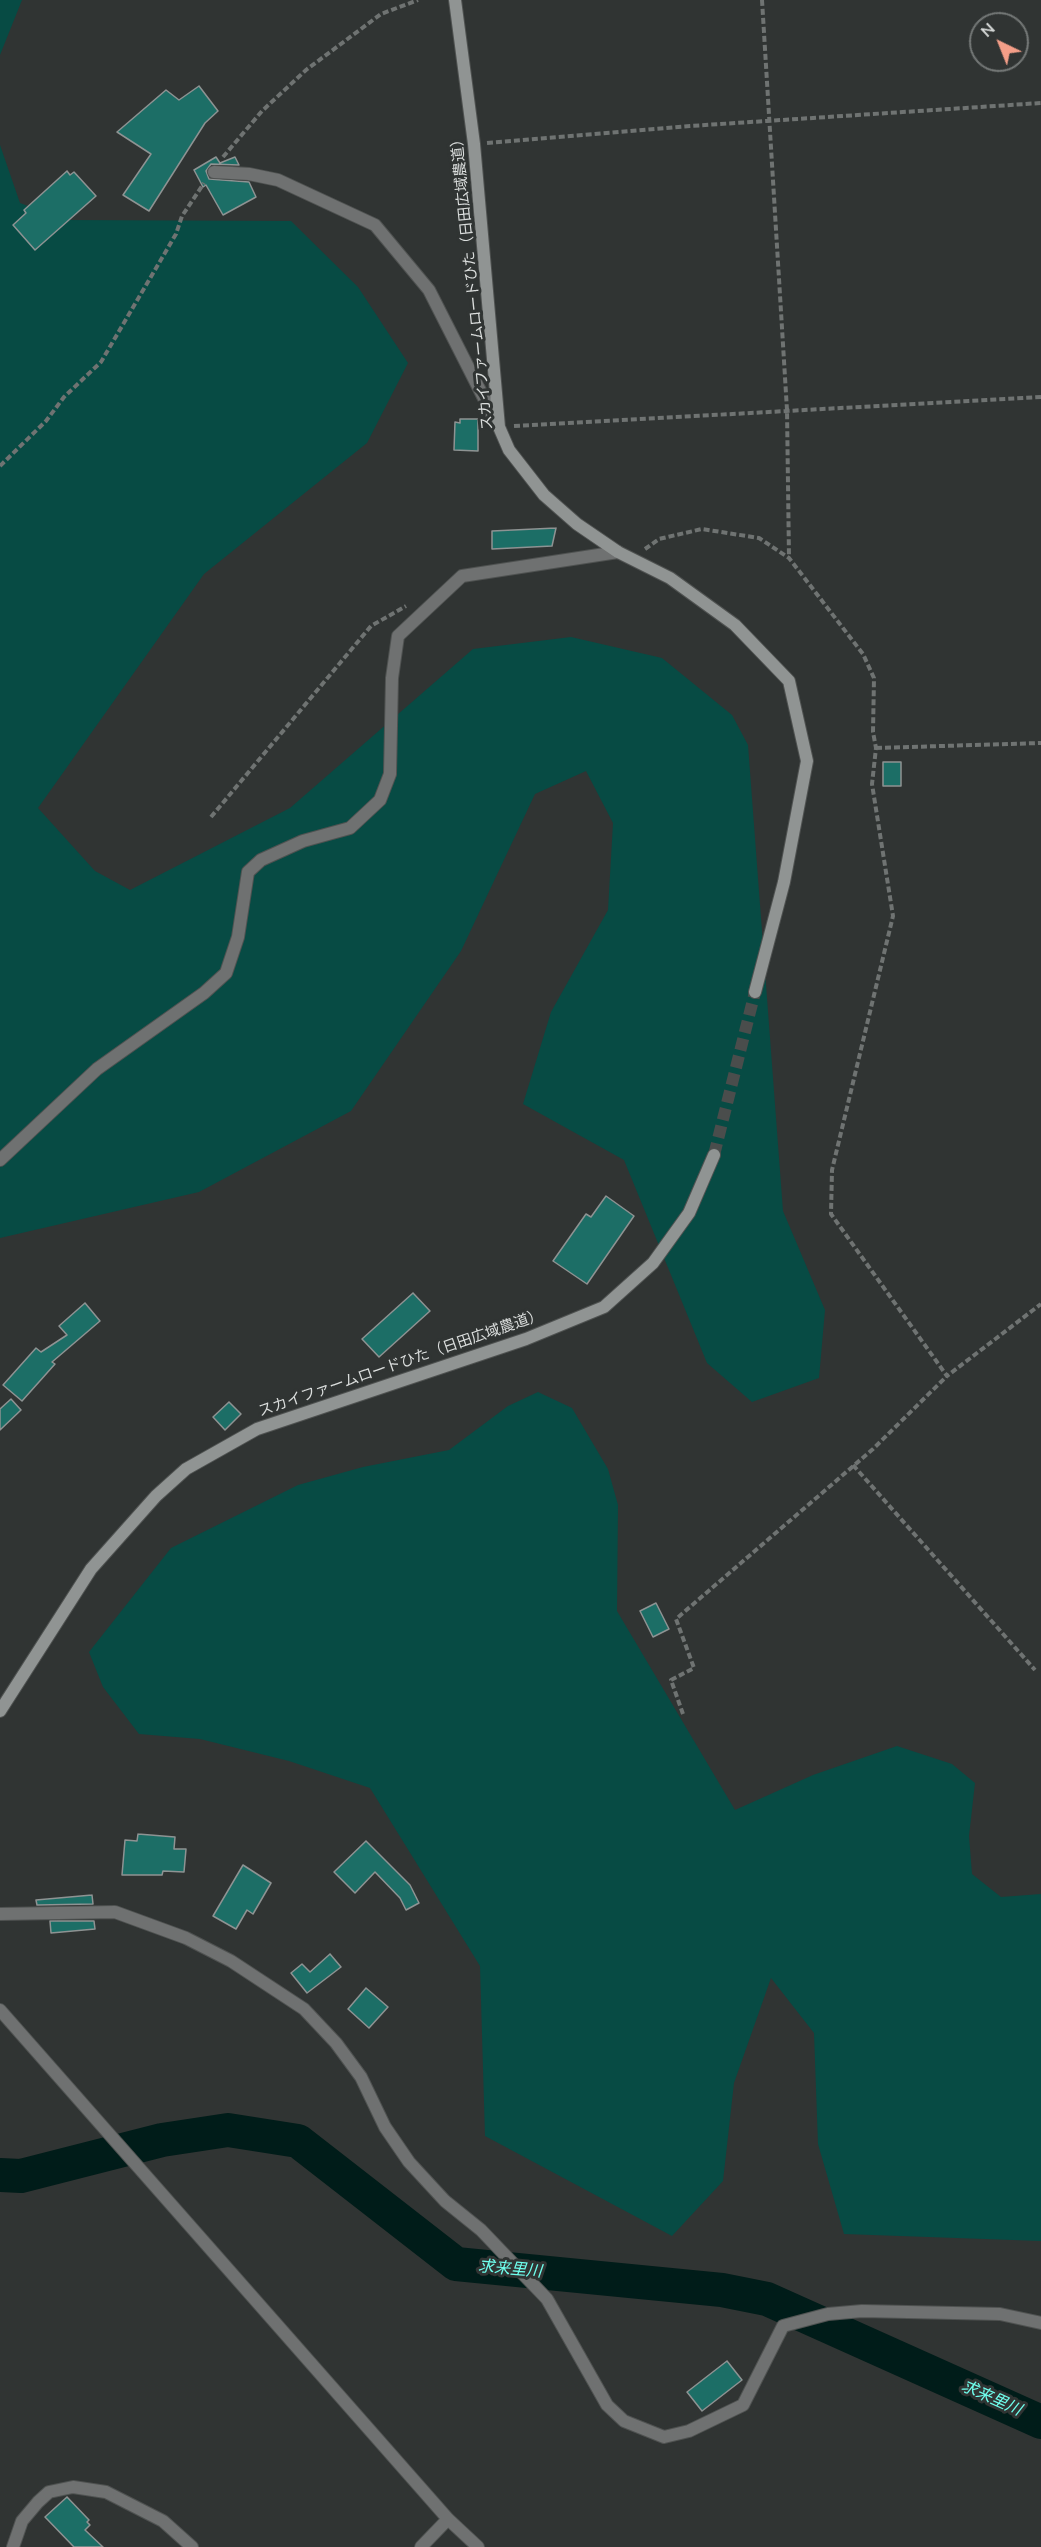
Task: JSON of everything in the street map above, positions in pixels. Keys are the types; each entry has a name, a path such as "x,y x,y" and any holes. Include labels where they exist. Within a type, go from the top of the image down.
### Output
{"street":[{"name":"スカイファームロードひた（日田広域農道）","path":"455,0 474,144 499,427 517,463 544,495 578,524 618,552 670,578 735,625 789,681 807,761 784,882 755,992"},
{"path":"213,172 249,174 278,180 375,225 429,290 499,427"},
{"path":"0,1160 97,1069 204,993 226,973 238,937 248,873 254,866 261,860 303,841 350,828 380,800 390,774 392,678 398,636 462,576 618,552"},
{"name":"スカイファームロードひた（日田広域農道）","path":"0,1711 91,1569 156,1496 186,1470 257,1429 526,1339 604,1306 659,1254 689,1213 714,1155"},
{"path":"0,1914 115,1912 186,1938 231,1961 304,2009 336,2043 361,2077 385,2127 409,2162 445,2200 481,2229 547,2299 607,2405 624,2421 664,2437 689,2431 742,2405 783,2326 828,2314 862,2311 1000,2314 1041,2323"},
{"path":"0,2010 448,2519 478,2547"},
{"path":"14,2547 22,2521 38,2502 49,2492 73,2487 106,2492 163,2521 192,2547"},
{"path":"421,2547 448,2519"}],"path":[{"path":"0,466 46,421 64,397 101,362 177,234 182,216 199,188 232,144 306,70 381,14 418,0"},
{"path":"762,0 770,122 771,183 787,410 789,558"},
{"path":"474,144 1041,103"},
{"path":"499,427 1041,397"},
{"path":"630,559 659,539 702,529 759,538 789,558 863,654 874,678 873,732 876,748 872,784 893,916 832,1170 831,1214 947,1376"},
{"path":"211,817 370,626 411,604"},
{"path":"876,748 1041,743"},
{"path":"683,1714 671,1680 694,1668 676,1619 854,1466 947,1376 1041,1304"},
{"path":"854,1466 1035,1670"}],"green space":[{"path":"0,0 22,0 0,55"},
{"path":"0,145 20,203 66,220 291,221 358,287 408,363 367,443 204,574 38,808 95,871 130,890 290,808 473,649 571,637 662,658 732,715 748,745 783,1211 825,1310 819,1378 752,1402 707,1363 624,1160 523,1104 551,1012 608,910 613,823 586,771 535,794 461,951 351,1111 199,1192 0,1238"},
{"path":"538,1392 572,1408 608,1469 618,1505 617,1611 735,1810 813,1775 897,1746 952,1764 975,1783 969,1836 972,1874 1001,1897 1041,1894 1041,2241 844,2234 818,2144 814,2033 771,1978 734,2083 723,2181 672,2236 485,2136 480,1966 370,1788 289,1761 200,1739 139,1734 103,1687 89,1652 171,1548 298,1485 363,1467 449,1450 508,1406"}],"building":[{"path":"199,86 218,111 205,123 149,211 123,195 151,154 117,132 166,90 179,100"},
{"path":"216,157 220,163 235,157 239,165 211,164 206,171 209,179 249,182 256,197 223,215 206,185 203,187 194,170"},
{"path":"67,171 70,175 74,172 96,196 35,250 13,225 26,213 24,210"},
{"path":"460,419 478,419 478,451 454,450 455,422 460,423"},
{"path":"556,528 552,546 492,549 492,531"},
{"path":"883,762 901,762 901,786 883,786"},
{"path":"606,1196 634,1216 587,1284 553,1261 586,1214 591,1217"},
{"path":"413,1293 430,1311 379,1357 362,1339"},
{"path":"85,1303 100,1321 52,1362 55,1364 22,1401 3,1385 36,1348 41,1352 67,1335 59,1326"},
{"path":"11,1399 21,1410 0,1430 0,1409"},
{"path":"229,1402 241,1414 225,1430 213,1417"},
{"path":"656,1603 669,1629 653,1637 640,1611"},
{"path":"138,1834 175,1837 174,1849 186,1849 184,1872 163,1871 162,1875 122,1875 125,1840 137,1841"},
{"path":"366,1841 410,1885 419,1903 406,1910 400,1898 375,1872 355,1893 334,1872"},
{"path":"243,1865 271,1883 253,1914 247,1910 236,1929 213,1916"},
{"path":"92,1895 93,1904 37,1905 36,1900"},
{"path":"50,1921 94,1921 95,1929 51,1933"},
{"path":"330,1954 341,1967 307,1993 291,1973 302,1964 310,1972"},
{"path":"366,1988 388,2007 369,2028 348,2009"},
{"path":"727,2361 742,2380 702,2411 687,2392"},
{"path":"67,2497 89,2520 87,2522 90,2525 85,2530 103,2547 74,2547 45,2517"}],"waterway":[{"name":"求来里川","path":"0,2175 21,2176 162,2140 228,2130 298,2141 456,2264 722,2290 767,2299 1041,2422"}],"tunnel":[{"path":"714,1155 755,992"}]}
